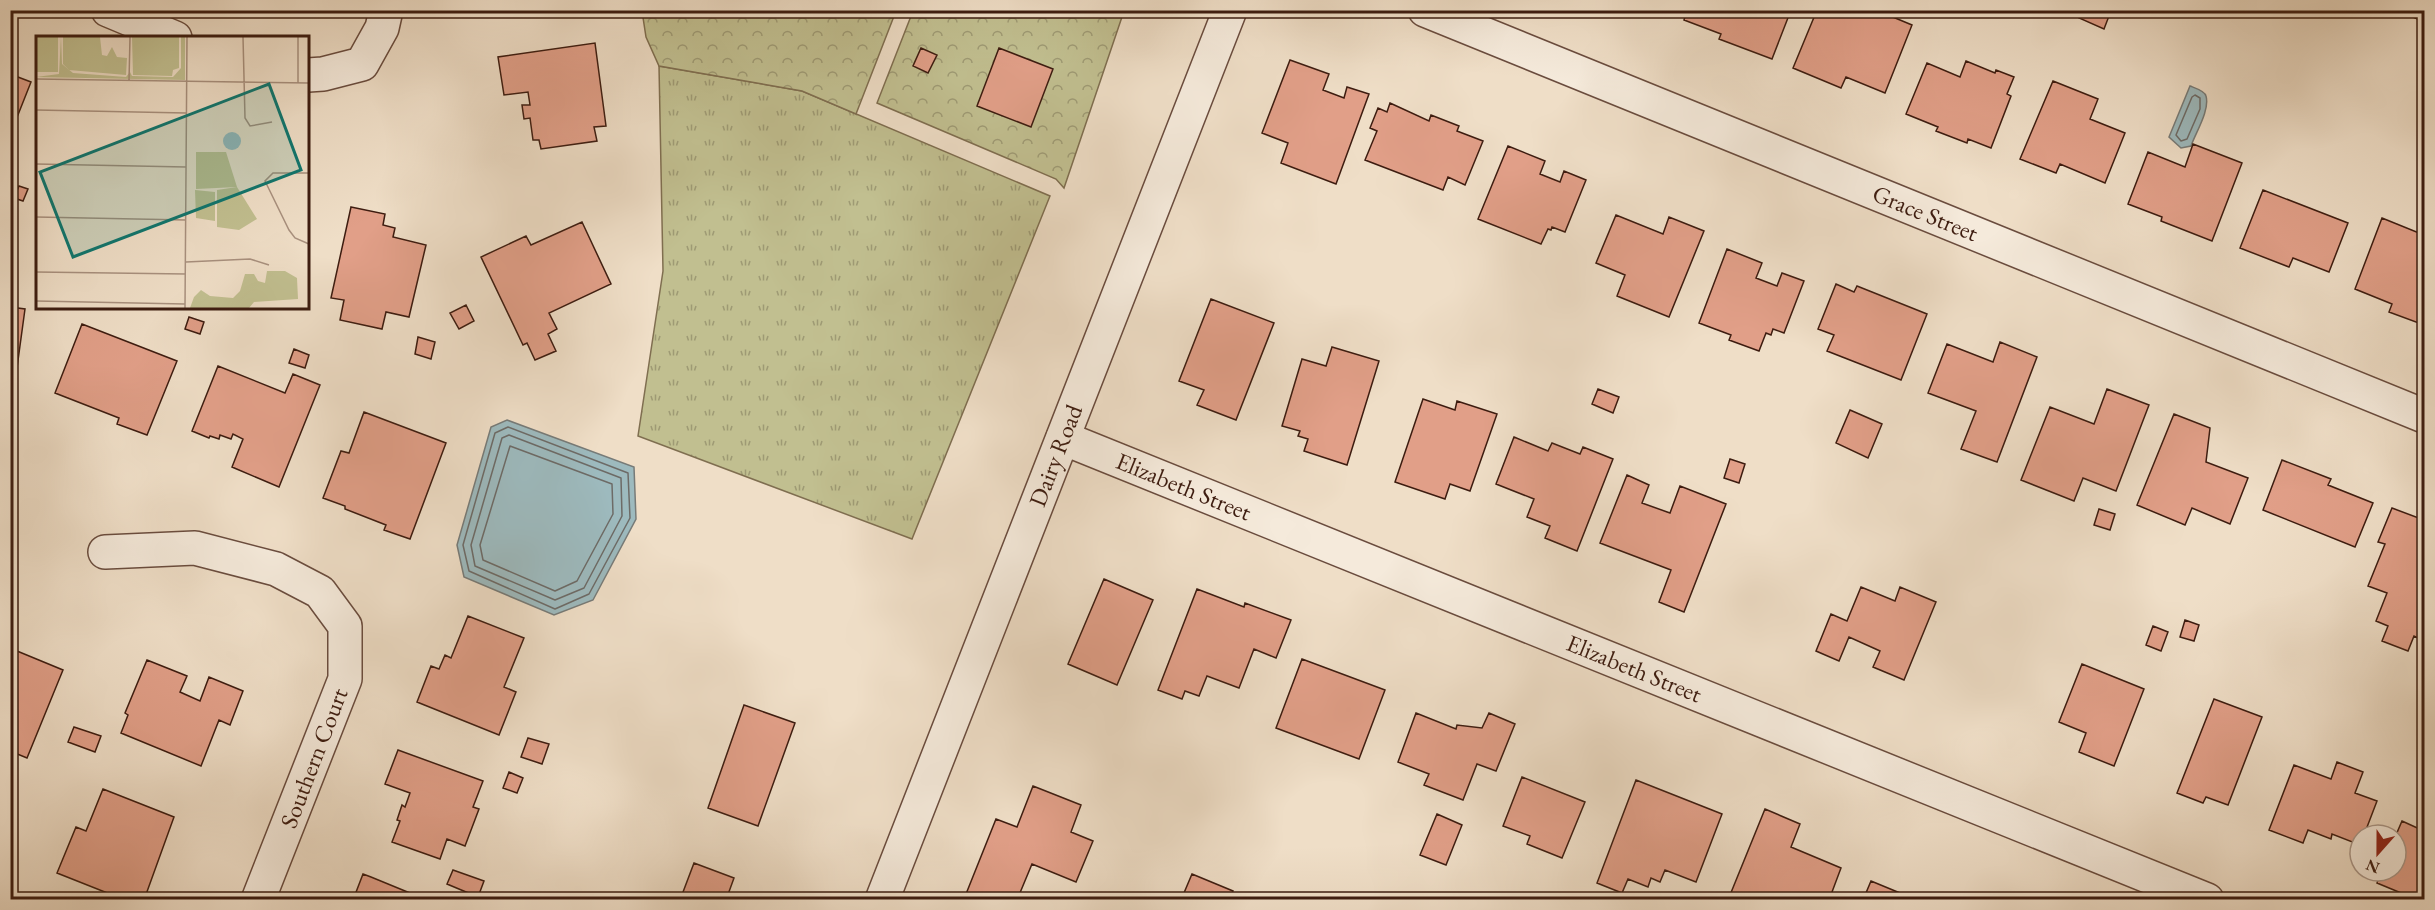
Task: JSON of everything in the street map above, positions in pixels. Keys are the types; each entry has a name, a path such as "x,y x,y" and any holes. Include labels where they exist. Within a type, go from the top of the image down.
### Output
{"street":[{"path":"108,10 171,36"},
{"path":"309,75 323,74 362,64 382,28 386,10"},
{"name":"Dairy Road","path":"882,900 1230,10"},
{"name":"Grace Street","path":"1425,10 2424,416"},
{"name":"Elizabeth Street","path":"1063,438 2207,900"},
{"name":"Southern Court","path":"105,552 195,548 276,569 320,592 345,626 345,679 258,900"}],"green space":[{"path":"642,10 896,11 856,114 802,91 659,66 646,37"},
{"path":"913,11 1124,11 1064,188 1056,179 877,103"},
{"path":"659,66 802,91 1050,196 912,539 638,436 663,271"}],"water":[{"path":"2190,86 2205,94 2207,102 2191,146 2181,148 2169,137"},
{"path":"507,420 634,467 636,519 593,600 554,615 464,577 457,545 491,427"}],"building":[{"path":"1687,10 1791,10 1772,59 1719,39 1721,34 1684,20"},
{"path":"1817,10 1876,10 1912,25 1885,93 1846,77 1841,88 1793,68"},
{"path":"2083,10 2096,10 2109,16 2104,29 2079,18"},
{"path":"2396,10 2424,10 2420,20"},
{"path":"595,43 606,126 594,127 597,141 541,149 539,140 533,140 530,118 524,119 522,105 530,105 528,92 504,95 498,57"},
{"path":"921,48 937,55 928,73 913,66"},
{"path":"999,48 1053,69 1031,127 977,106"},
{"path":"1290,60 1329,74 1323,90 1344,98 1347,87 1369,94 1336,184 1281,163 1288,143 1262,133"},
{"path":"1966,61 1995,73 1996,70 2014,77 2007,94 2011,96 1991,148 1968,139 1967,143 1936,131 1938,127 1906,114 1927,63 1960,77"},
{"path":"10,74 31,82 10,135"},
{"path":"2053,81 2098,99 2090,119 2125,133 2105,183 2060,164 2056,173 2020,159"},
{"path":"1390,103 1429,121 1431,115 1459,126 1457,131 1483,141 1465,185 1448,177 1443,190 1365,160 1377,131 1370,128 1378,108 1387,112"},
{"path":"2193,144 2242,163 2212,241 2161,221 2162,217 2128,204 2148,152 2185,167"},
{"path":"1508,146 1545,161 1540,174 1560,182 1564,171 1586,180 1565,232 1552,227 1551,230 1548,229 1541,244 1478,219"},
{"path":"19,186 28,189 23,201 14,198"},
{"path":"2263,190 2348,223 2329,272 2293,258 2289,267 2240,248"},
{"path":"351,207 385,214 383,225 395,228 393,237 426,245 409,317 386,312 382,329 340,320 344,300 331,298"},
{"path":"1616,215 1663,234 1669,217 1704,231 1669,317 1617,296 1625,275 1596,263"},
{"path":"2382,218 2424,235 2424,325 2389,312 2392,304 2355,289"},
{"path":"582,222 611,284 549,313 557,329 548,334 556,351 535,360 527,343 523,345 481,257 526,236 531,245"},
{"path":"1727,249 1762,263 1756,278 1777,286 1782,273 1804,281 1784,333 1773,329 1771,335 1766,333 1759,351 1729,340 1731,335 1699,323"},
{"path":"1836,284 1854,292 1857,286 1927,314 1901,380 1827,351 1834,335 1818,329"},
{"path":"1211,299 1274,323 1236,420 1197,405 1204,390 1179,381"},
{"path":"466,305 474,321 459,329 450,313"},
{"path":"10,307 25,309 13,397 10,397"},
{"path":"189,317 204,322 200,334 185,329"},
{"path":"82,324 177,361 147,435 117,424 119,418 55,393"},
{"path":"418,337 435,342 431,359 415,354"},
{"path":"2000,342 2037,357 1997,462 1961,449 1976,411 1928,393 1947,344 1993,362"},
{"path":"1332,347 1379,361 1347,465 1304,451 1308,439 1298,436 1300,431 1282,426 1302,359 1326,366"},
{"path":"294,349 309,355 305,368 289,363"},
{"path":"218,366 285,393 293,374 320,385 279,487 232,467 243,439 233,434 231,439 220,435 219,439 210,436 209,438 192,431"},
{"path":"1598,389 1619,397 1613,413 1592,404"},
{"path":"2107,389 2149,405 2116,491 2083,478 2074,501 2021,480 2050,407 2094,424"},
{"path":"1423,399 1455,410 1457,401 1497,414 1470,491 1450,484 1445,499 1395,482"},
{"path":"1850,410 1882,424 1868,458 1836,443"},
{"path":"364,412 446,443 410,539 384,530 386,525 323,498 341,451 349,453"},
{"path":"2174,414 2210,428 2206,462 2248,478 2230,524 2192,508 2185,525 2137,505"},
{"path":"1514,437 1548,451 1552,443 1580,454 1583,447 1613,459 1577,551 1545,538 1550,526 1527,517 1534,499 1496,484"},
{"path":"1730,459 1745,464 1739,483 1724,478"},
{"path":"2282,460 2331,479 2328,485 2373,503 2355,547 2263,510"},
{"path":"1627,475 1649,485 1642,503 1670,513 1680,486 1726,504 1684,612 1659,602 1671,570 1600,543"},
{"path":"2392,508 2424,520 2424,533 2420,546 2424,548 2424,641 2414,636 2408,651 2382,641 2388,626 2376,621 2387,593 2368,586 2385,544 2378,542"},
{"path":"2099,509 2115,514 2110,530 2094,525"},
{"path":"1104,579 1153,600 1117,685 1068,664"},
{"path":"1861,587 1895,601 1900,587 1936,602 1904,680 1873,667 1880,651 1849,637 1839,661 1816,651 1831,614 1847,621"},
{"path":"1197,589 1244,607 1245,603 1291,620 1276,658 1254,649 1239,688 1207,676 1199,696 1185,691 1182,699 1158,690"},
{"path":"468,616 524,638 504,687 516,692 499,735 417,702 431,666 439,669 445,655 451,658"},
{"path":"2185,620 2199,625 2194,641 2180,637"},
{"path":"2153,626 2168,632 2161,651 2146,645"},
{"path":"17,651 63,670 27,758 10,751 10,660 12,661"},
{"path":"1302,659 1385,690 1359,759 1276,728"},
{"path":"147,660 187,676 180,692 200,701 209,677 243,691 230,725 219,720 201,766 121,733 128,715 125,713"},
{"path":"2082,664 2144,689 2114,766 2079,752 2086,733 2059,722"},
{"path":"2214,699 2262,717 2228,805 2206,797 2203,803 2177,793"},
{"path":"744,705 795,723 758,826 708,808"},
{"path":"1416,713 1456,729 1457,725 1482,728 1489,713 1515,724 1496,771 1477,764 1463,800 1424,785 1429,774 1398,762"},
{"path":"74,727 101,736 95,752 68,742"},
{"path":"528,738 549,744 542,764 521,757"},
{"path":"398,750 483,781 473,807 479,809 465,846 447,839 440,859 392,842 400,821 397,820 402,805 405,807 410,793 385,784"},
{"path":"2337,762 2363,772 2355,793 2377,801 2369,823 2348,823 2348,840 2332,834 2331,839 2308,830 2303,843 2269,830 2294,765 2331,779"},
{"path":"509,772 523,778 517,793 503,788"},
{"path":"1522,777 1585,802 1562,858 1527,844 1530,836 1503,826"},
{"path":"1636,780 1722,814 1696,882 1665,870 1660,882 1651,878 1648,887 1628,879 1622,893 1597,883"},
{"path":"1033,786 1081,805 1071,832 1093,841 1076,882 1032,864 1017,900 964,899 996,819 1017,827"},
{"path":"103,789 174,817 144,900 125,900 57,873 76,827 86,831"},
{"path":"1765,809 1800,824 1791,847 1841,868 1829,900 1728,900"},
{"path":"1437,814 1462,825 1446,865 1420,855"},
{"path":"2408,824 2424,831 2424,889 2418,900 2377,883 2408,883"},
{"path":"694,863 734,878 726,900 720,897 719,900 680,900"},
{"path":"453,870 484,881 478,897 447,884"},
{"path":"363,874 371,877 427,900 353,900"},
{"path":"1192,874 1233,891 1229,900 1181,900"},
{"path":"1871,881 1917,900 1863,900"}]}
